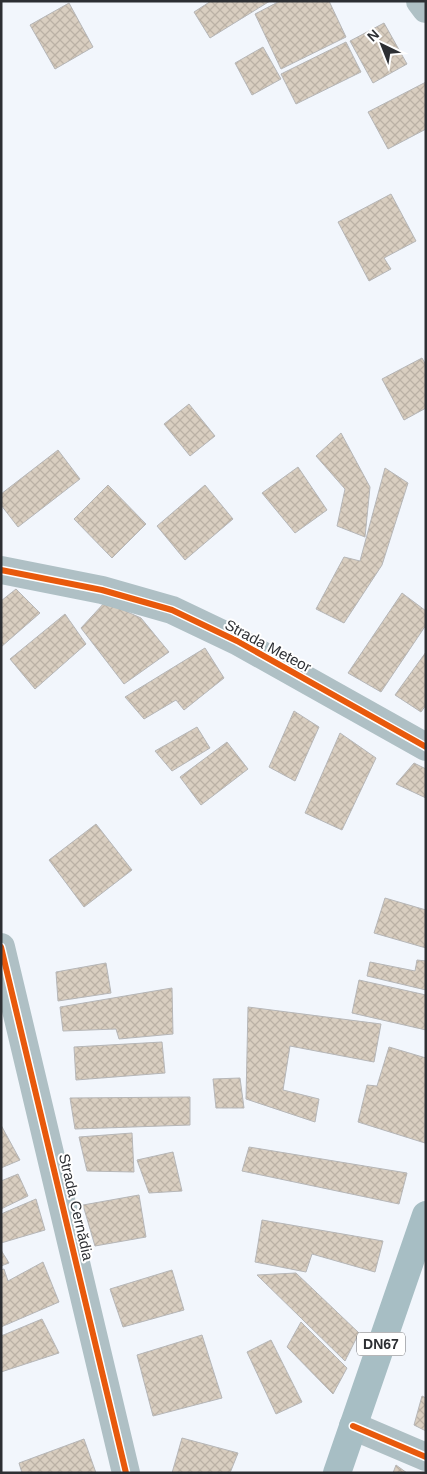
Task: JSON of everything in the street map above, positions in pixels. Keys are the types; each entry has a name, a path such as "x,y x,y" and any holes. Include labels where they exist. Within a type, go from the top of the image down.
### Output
{"main road":[{"name":"DN67","path":"337,1473 426,1215"}],"street":[{"path":"420,1 426,9"},
{"name":"Strada Meteor","path":"1,570 102,590 172,610 237,641 426,748"},
{"name":"Strada Cernădia","path":"1,947 126,1473"},
{"path":"353,1426 426,1457"}],"building":[{"path":"211,1 270,1 210,38 194,12"},
{"path":"280,1 329,1 346,37 281,69 255,14"},
{"path":"69,3 93,47 55,69 30,25"},
{"path":"384,23 407,64 373,83 350,41"},
{"path":"346,42 361,72 296,104 281,74"},
{"path":"263,47 281,79 252,95 235,63"},
{"path":"426,82 426,129 388,149 368,112"},
{"path":"391,194 416,241 384,258 391,269 369,281 338,222"},
{"path":"422,358 426,365 426,408 404,420 382,379"},
{"path":"189,404 215,436 190,456 164,424"},
{"path":"341,433 370,487 365,537 337,526 345,489 316,456"},
{"path":"58,450 80,479 18,527 1,505 1,494"},
{"path":"298,467 327,510 295,533 262,493"},
{"path":"385,468 408,483 382,565 344,623 316,609 344,557 360,561"},
{"path":"108,485 146,524 112,558 74,519"},
{"path":"205,485 233,519 185,560 157,526"},
{"path":"16,589 40,613 1,647 1,601"},
{"path":"402,593 426,611 426,625 381,692 348,673"},
{"path":"105,602 141,618 169,652 124,684 81,628"},
{"path":"65,614 86,644 35,689 10,659"},
{"path":"205,648 224,678 184,710 176,700 144,719 125,697"},
{"path":"426,652 426,705 421,712 395,695"},
{"path":"294,711 319,727 295,781 269,767"},
{"path":"197,727 210,748 172,771 155,751"},
{"path":"340,733 376,758 342,830 305,813"},
{"path":"227,742 248,769 201,805 180,777"},
{"path":"414,763 426,769 426,798 396,784"},
{"path":"96,824 132,870 84,907 49,860"},
{"path":"385,898 426,910 426,948 374,933"},
{"path":"417,960 426,961 426,990 367,976 370,962 415,971"},
{"path":"106,963 111,993 58,1001 56,972"},
{"path":"359,980 426,995 426,1030 352,1013"},
{"path":"172,988 173,1034 119,1039 116,1029 63,1031 60,1007"},
{"path":"248,1007 381,1024 374,1062 290,1046 283,1090 319,1099 315,1122 246,1099"},
{"path":"162,1042 165,1073 76,1080 74,1047"},
{"path":"389,1047 426,1058 425,1143 358,1122 367,1085 377,1086"},
{"path":"240,1078 244,1108 216,1108 213,1079"},
{"path":"190,1097 190,1125 75,1129 70,1098"},
{"path":"1,1125 20,1160 1,1168"},
{"path":"132,1133 134,1172 87,1171 79,1137"},
{"path":"249,1147 407,1173 399,1204 242,1171"},
{"path":"173,1152 182,1191 149,1193 137,1160"},
{"path":"18,1174 28,1196 1,1209 1,1181"},
{"path":"139,1195 146,1237 95,1246 83,1205"},
{"path":"36,1199 45,1230 1,1243 1,1214"},
{"path":"262,1220 383,1241 375,1272 312,1254 306,1272 255,1262"},
{"path":"1,1250 9,1263 1,1266"},
{"path":"43,1262 59,1302 1,1327 1,1270 4,1269 8,1281"},
{"path":"172,1270 184,1310 123,1327 110,1289"},
{"path":"296,1273 359,1333 345,1361 257,1275"},
{"path":"42,1319 59,1353 1,1372 1,1336"},
{"path":"301,1322 347,1368 333,1394 287,1347"},
{"path":"202,1335 222,1398 153,1416 137,1355"},
{"path":"271,1340 302,1402 276,1414 247,1352"},
{"path":"422,1396 426,1398 426,1431 414,1425"},
{"path":"182,1438 238,1453 230,1473 172,1473"},
{"path":"84,1439 96,1473 22,1473 19,1463"},
{"path":"396,1465 407,1473 393,1473"}],"cycle path":[{"path":"1,570 102,590 172,610 237,641 426,747"},
{"path":"1,947 126,1473"},
{"path":"353,1426 426,1457"}]}
